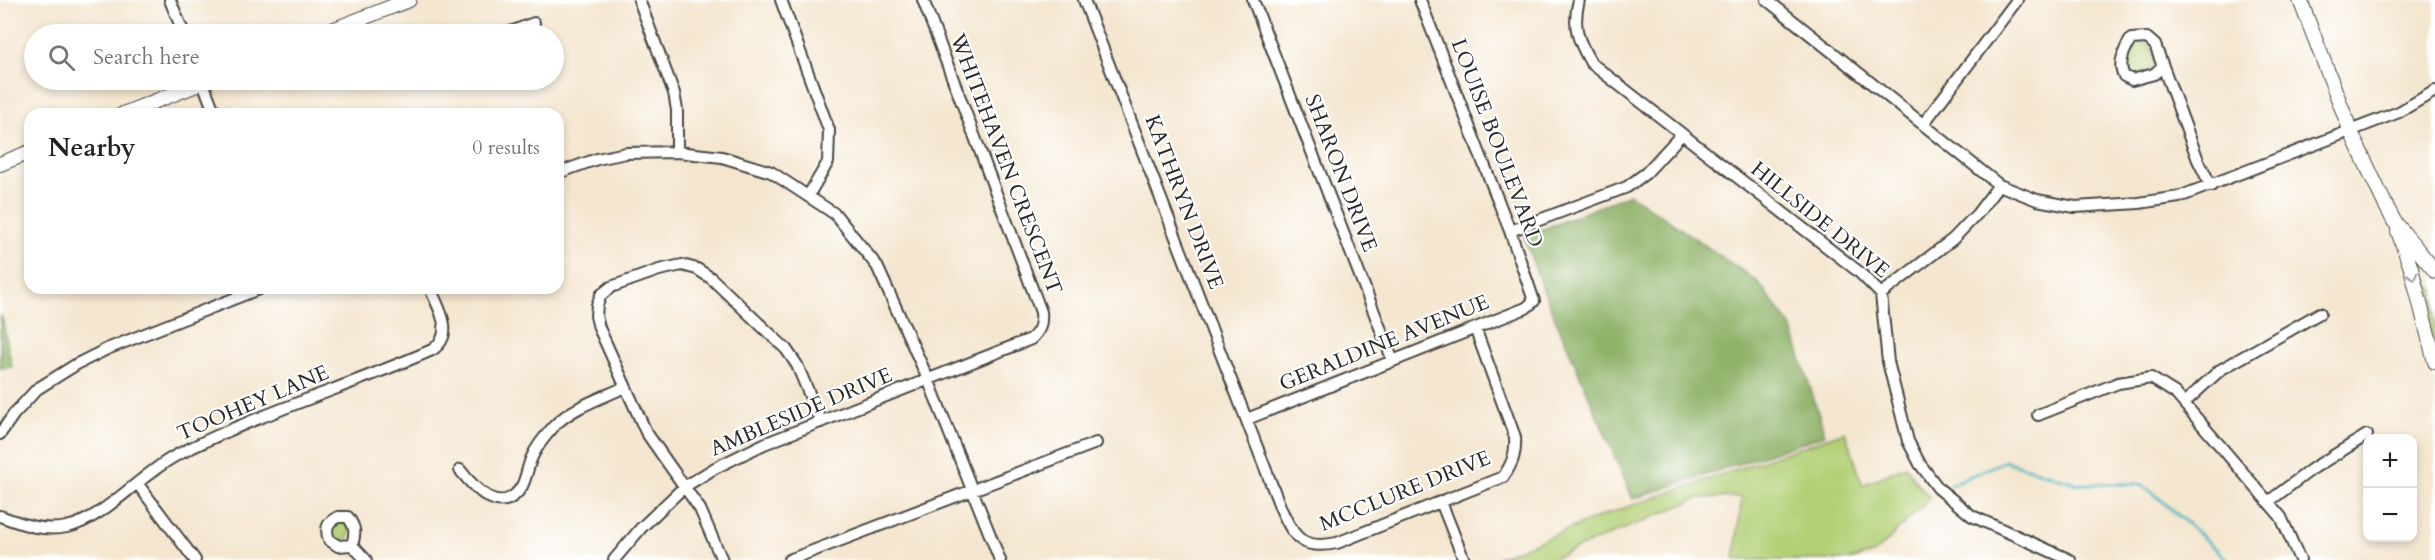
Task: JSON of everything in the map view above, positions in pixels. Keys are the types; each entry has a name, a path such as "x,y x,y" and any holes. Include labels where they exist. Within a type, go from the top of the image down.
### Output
{"main road":[{"path":"348,24 409,0"},
{"path":"2300,0 2351,132 2394,221 2411,268 2435,362"},
{"path":"137,108 180,90"},
{"path":"0,164 24,154"},
{"path":"2394,221 2435,271"}],"street":[{"path":"170,0 180,24"},
{"path":"639,0 674,93 677,110 677,152"},
{"path":"781,0 829,130 828,162 808,196"},
{"name":"WHITEHAVEN CRESCENT","path":"923,0 1041,312 1038,332 1031,339 928,379"},
{"name":"KATHRYN DRIVE","path":"1084,0 1247,419"},
{"name":"SHARON DRIVE","path":"1253,0 1393,361"},
{"name":"LOUISE BOULEVARD","path":"1420,0 1510,231 1534,301"},
{"name":"HILLSIDE DRIVE","path":"1579,0 1576,12 1578,41 1591,63 1859,272 1881,294 1888,362 1908,441 1920,464 1938,489 1972,516 2070,560"},
{"path":"1767,0 1999,184 2037,201 2075,207 2139,203 2179,197 2351,132 2399,112 2435,91"},
{"path":"1924,123 2017,0"},
{"path":"2163,66 2154,74 2137,80 2124,76 2120,67 2131,39 2141,37 2152,40 2155,45 2163,66 2198,160 2211,186"},
{"path":"207,90 213,108"},
{"path":"1510,231 1626,187 1646,173 1682,135"},
{"path":"564,171 597,159 626,153 677,152 722,157 771,172 835,214 877,266 928,379 1000,560"},
{"path":"1881,294 1953,238 1977,214 1999,184"},
{"path":"722,560 707,522 646,432 625,387 599,328 597,305 601,295 612,287 659,270 682,266 697,269 711,278 786,349 797,365 821,422"},
{"path":"0,434 14,414 38,389 70,368 107,349 246,294"},
{"name":"TOOHEY LANE","path":"0,516 36,528 69,527 90,517 174,457 220,434 432,350 444,337 446,327 432,294"},
{"name":"GERALDINE AVENUE","path":"1247,419 1526,308 1534,301"},
{"path":"2184,404 2220,370 2320,313"},
{"name":"MCCLURE DRIVE","path":"1247,419 1281,509 1297,537 1307,544 1319,547 1337,543 1441,502 1503,477 1511,466 1515,452 1515,436 1475,328"},
{"path":"2038,415 2118,383 2151,378 2175,393 2281,517 2300,560"},
{"name":"AMBLESIDE DRIVE","path":"614,560 641,528 684,487 764,444 928,379"},
{"path":"460,470 473,488 490,499 501,500 510,497 523,484 533,454 554,426 575,411 625,387"},
{"path":"2268,502 2312,469 2363,437"},
{"path":"789,560 1096,442"},
{"path":"137,483 195,560"},
{"path":"1441,502 1464,560"},
{"path":"352,544 366,560"}],"green space":[{"path":"2136,42 2148,43 2156,62 2151,70 2135,75 2128,71 2125,63"},
{"path":"1630,194 1757,281 1791,326 1825,435 1633,499 1541,285 1524,237"},
{"path":"2415,272 2435,290 2435,348"},
{"path":"0,316 2,318 12,367 0,368"},
{"path":"1845,432 1863,485 1906,466 1930,498 1875,553 1850,560 1734,560 1742,497 1699,498 1549,560 1492,560 1601,516"},
{"path":"340,521 347,524 350,531 347,538 340,541 333,538 330,531 333,524"}],"waterway":[{"path":"1950,485 2005,461 2078,484 2138,484 2151,491 2228,560"}]}
